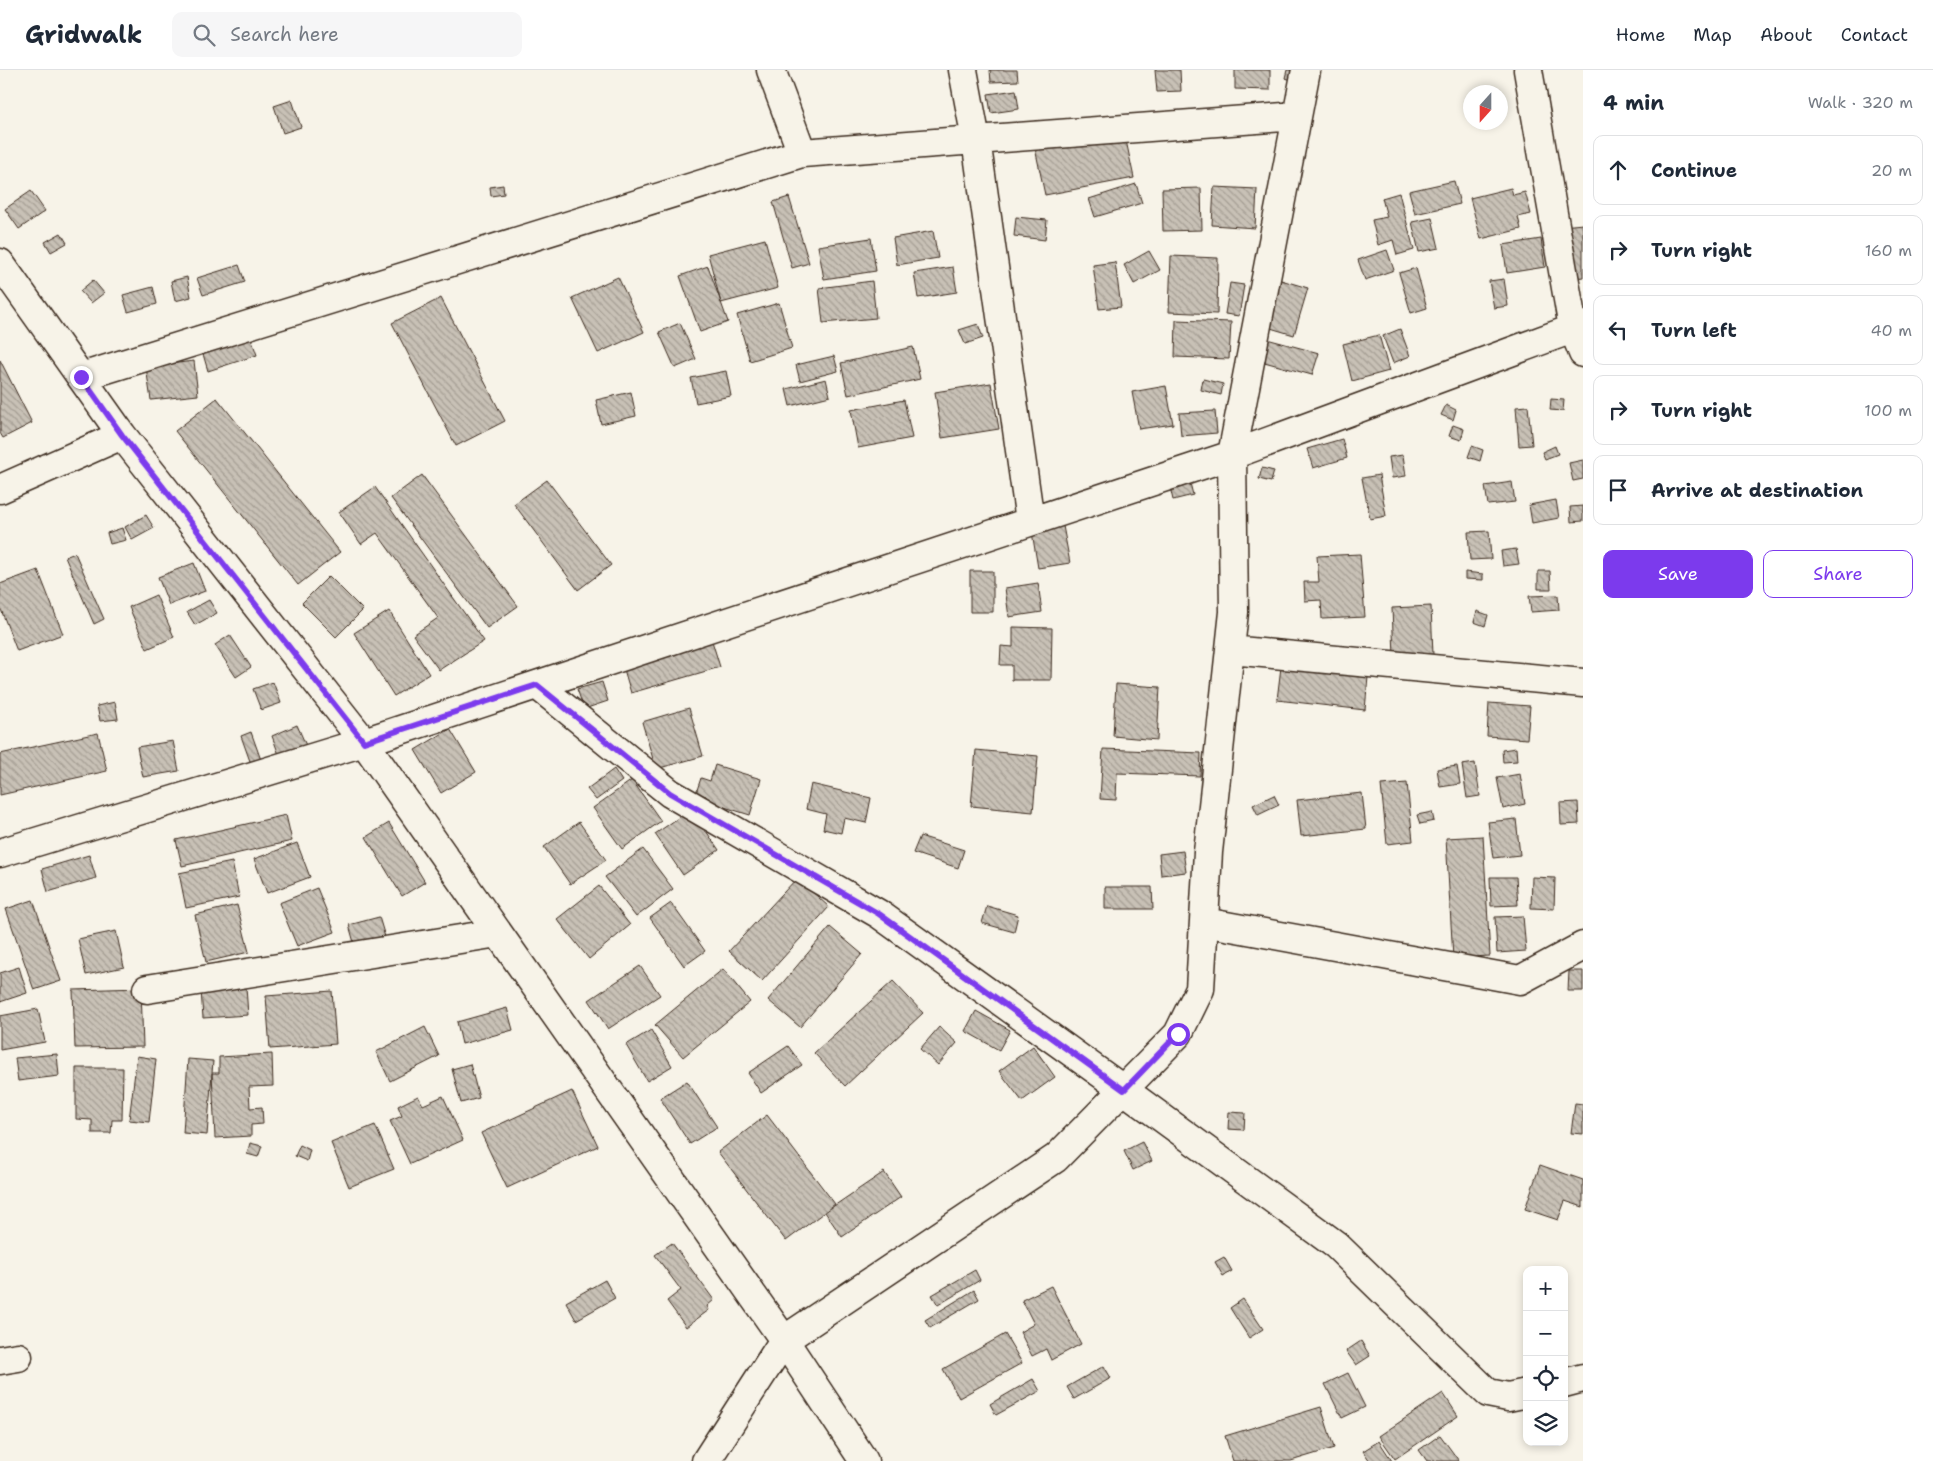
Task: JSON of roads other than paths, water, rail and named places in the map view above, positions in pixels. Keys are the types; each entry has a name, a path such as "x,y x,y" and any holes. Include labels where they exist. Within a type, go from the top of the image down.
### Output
{"street":[{"path":"771,70 802,153"},
{"path":"963,70 976,140 1030,522"},
{"path":"706,1461 784,1340 1056,1158 1178,1034 1200,989 1208,852 1234,612 1232,455 1306,70"},
{"path":"1528,70 1583,353"},
{"path":"81,377 802,153 1297,116"},
{"path":"0,263 122,435 364,742 784,1340 864,1461"},
{"path":"0,853 364,742 1232,455 1578,326"},
{"path":"0,489 122,435"},
{"path":"1230,650 1583,683"},
{"path":"537,685 670,793 879,914 1336,1245 1488,1392 1508,1397 1523,1394"},
{"path":"1204,922 1520,980 1583,946"},
{"path":"147,989 498,933"},
{"path":"1568,1382 1583,1378"}]}
